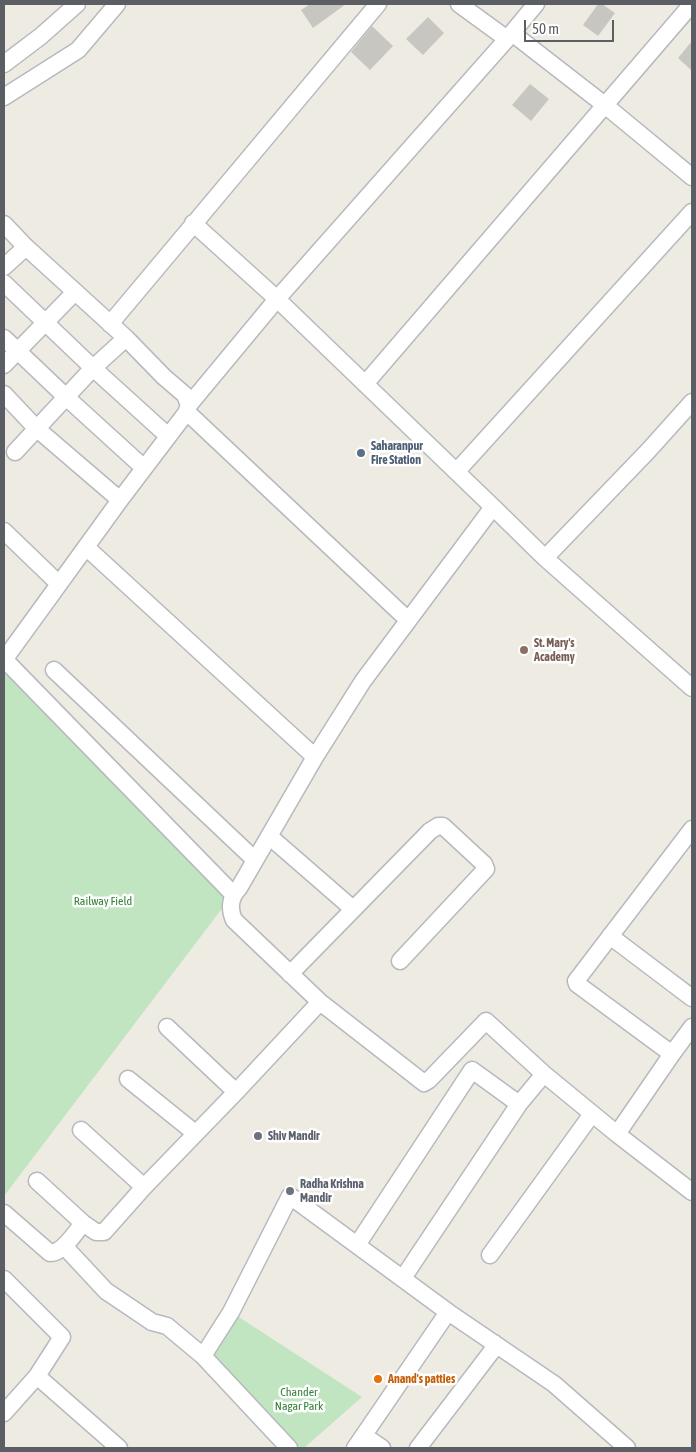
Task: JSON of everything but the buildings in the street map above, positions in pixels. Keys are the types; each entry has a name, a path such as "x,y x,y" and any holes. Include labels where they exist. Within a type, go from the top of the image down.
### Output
{"street":[{"path":"4,64 41,36 77,4"},
{"path":"4,97 78,50 117,4"},
{"path":"110,324 378,4"},
{"path":"459,4 510,36 606,106 692,177"},
{"path":"233,894 4,659 188,408 277,299 510,36 536,4"},
{"path":"365,384 692,4"},
{"path":"457,471 692,212"},
{"path":"193,223 277,299 545,558 692,688"},
{"path":"4,224 74,292 126,338 164,378 184,395 188,408 408,620"},
{"path":"4,267 26,247"},
{"path":"4,283 168,436"},
{"path":"4,365 74,292"},
{"path":"4,338 144,468"},
{"path":"15,452 93,368 126,338"},
{"path":"4,394 36,428 120,500"},
{"path":"545,558 692,402"},
{"path":"493,507 363,681 315,757 239,888 233,894 231,909 234,920 320,1002 424,1083 486,1021 544,1074 592,1114 690,1187"},
{"path":"4,531 59,584"},
{"path":"87,548 315,757"},
{"path":"54,670 254,860"},
{"path":"290,974 430,831 438,826 446,828 486,868 484,873 400,961"},
{"path":"672,1054 577,984 578,978 692,829"},
{"path":"269,836 353,909"},
{"path":"610,936 692,998"},
{"path":"37,1181 83,1224 96,1232 104,1232 144,1187 320,1002"},
{"path":"617,1134 692,1026"},
{"path":"166,1027 236,1092"},
{"path":"358,1245 472,1070 519,1104"},
{"path":"403,1278 519,1104 544,1074"},
{"path":"128,1079 195,1133"},
{"path":"490,1255 592,1114"},
{"path":"81,1130 144,1187"},
{"path":"203,1356 231,1312 290,1196 448,1312 554,1384 627,1448"},
{"path":"4,1213 47,1252 54,1253 64,1246 83,1224"},
{"path":"64,1246 106,1291 152,1322 167,1326 203,1356 288,1448"},
{"path":"4,1279 62,1337 37,1376 4,1413"},
{"path":"382,1448 359,1442 448,1312"},
{"path":"418,1448 492,1351 494,1343"},
{"path":"37,1376 119,1448"}],"green space":[{"name":"Railway Field","path":"4,660 233,894 4,1196"},
{"name":"Chander Nagar Park","path":"231,1312 362,1397 304,1448 298,1448 203,1356"}],"place":[{"name":"Saharanpur Fire Station","path":"361,453"},
{"name":"St. Mary's Academy","path":"524,650"},
{"name":"Shiv Mandir","path":"258,1136"},
{"name":"Radha Krishna Mandir","path":"290,1191"},
{"name":"Anand's patties","path":"378,1379"}]}
